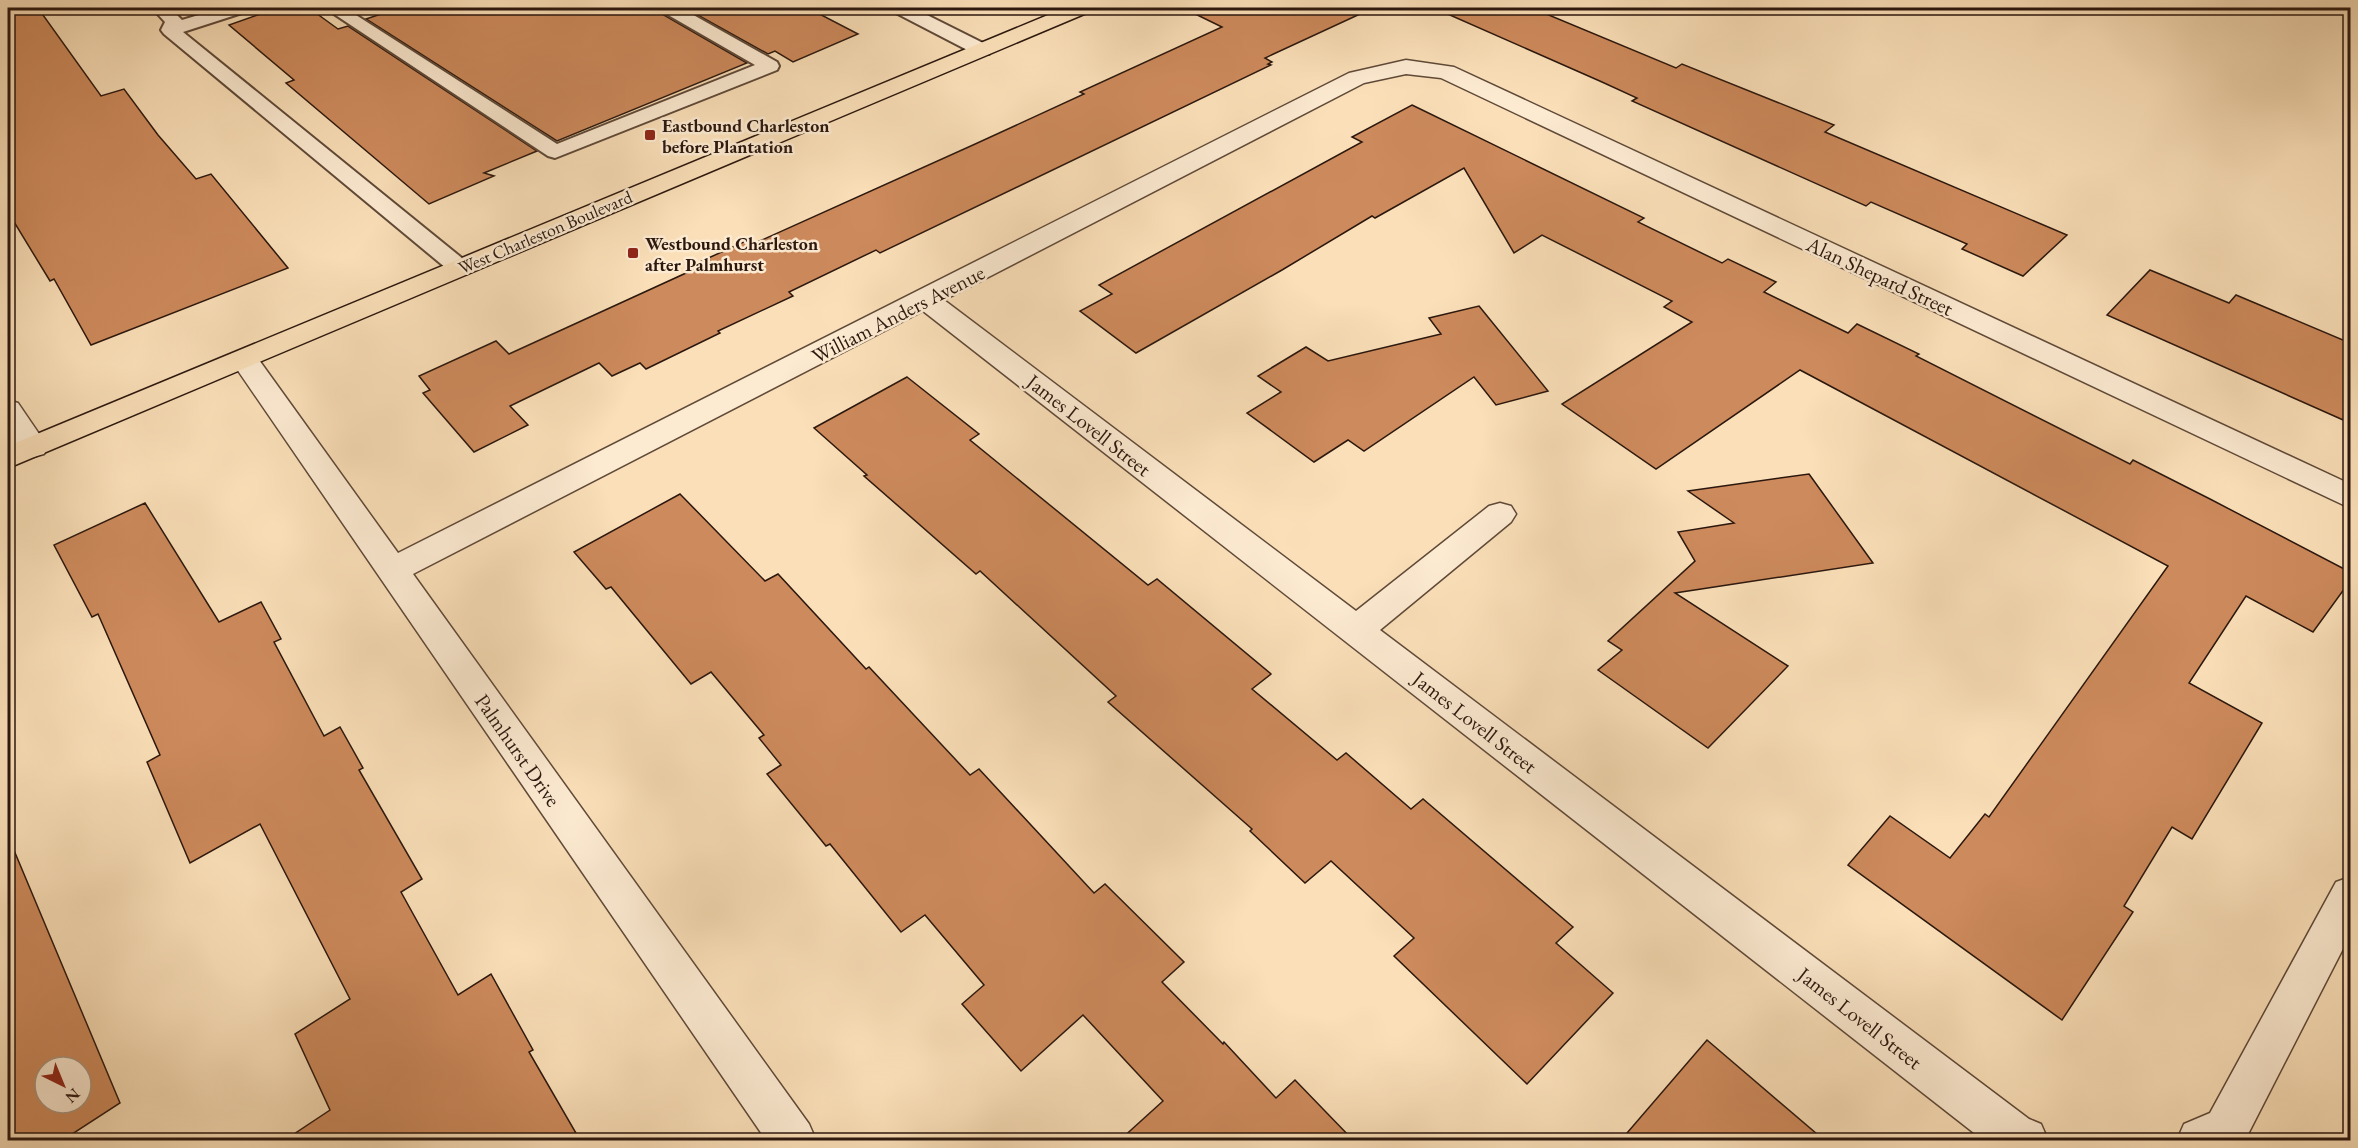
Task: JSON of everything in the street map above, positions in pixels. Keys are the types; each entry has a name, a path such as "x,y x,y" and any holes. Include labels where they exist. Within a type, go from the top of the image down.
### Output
{"main road":[{"name":"West Charleston Boulevard","path":"20,452 1082,8"}],"street":[{"name":"William Anders Avenue","path":"393,570 926,300 1357,78 1406,67"},
{"name":"Alan Shepard Street","path":"1406,67 1446,72 2350,497"},
{"name":"James Lovell Street","path":"926,300 2013,1135 2025,1140"},
{"name":"Palmhurst Drive","path":"244,359 793,1140"},
{"path":"8,410 20,452"},
{"path":"1356,630 1500,514"},
{"path":"2200,1140 2226,1130 2350,895"}],"lane":[{"path":"160,8 174,21 170,30"},
{"path":"170,30 239,8"},
{"path":"334,8 555,152 770,66 669,8"},
{"path":"900,8 982,50"},
{"path":"170,30 460,268"}],"building":[{"path":"8,8 38,8 101,96 124,89 158,135 196,179 211,174 288,268 91,345 54,279 50,281 8,212"},
{"path":"277,8 284,14 309,8 338,29 348,26 537,151 484,173 494,176 429,204 286,83 294,80 229,25"},
{"path":"399,8 659,8 662,14 747,63 557,141 366,19"},
{"path":"685,8 808,8 858,34 793,62 775,51 768,54"},
{"path":"1183,8 1373,8 1265,58 1272,62 1268,64 1271,65 880,253 876,250 789,292 793,296 718,331 720,333 646,369 640,363 612,376 599,363 510,406 528,425 474,452 423,393 430,390 419,376 496,341 509,354 697,268 693,265 748,240 753,244 1084,94 1080,92 1222,27"},
{"path":"1434,8 1532,8 1676,68 1682,64 1834,125 1825,132 2067,235 2023,276 1962,249 1967,244 1871,202 1866,206 1632,101 1637,98"},
{"path":"1412,105 1644,218 1638,222 1722,263 1728,259 1776,282 1764,292 1848,333 1857,324 2130,464 2133,460 2350,572 2350,581 2313,632 2246,596 2189,683 2262,723 2192,839 2172,827 2124,906 2133,912 2062,1020 1848,865 1890,816 1950,858 1985,814 1989,817 2168,566 1800,370 1656,469 1562,404 1692,322 1664,307 1672,301 1542,235 1514,253 1464,168 1375,218 1372,216 1136,353 1080,311 1112,294 1099,285 1362,142 1352,137"},
{"path":"2150,270 2229,303 2236,295 2350,343 2350,423 2107,315"},
{"path":"1479,306 1548,391 1496,405 1474,377 1364,451 1348,440 1314,462 1247,413 1281,392 1258,376 1306,347 1328,361 1441,334 1429,318"},
{"path":"907,377 979,434 970,440 1148,585 1157,579 1271,674 1252,689 1337,760 1346,753 1411,809 1423,799 1573,927 1556,943 1613,993 1527,1084 1394,956 1414,938 1331,861 1305,883 1250,831 1252,829 1108,702 1116,696 980,571 976,574 864,476 867,475 814,428"},
{"path":"1809,474 1873,563 1675,593 1788,666 1708,748 1598,670 1622,650 1608,641 1695,561 1678,532 1734,523 1688,491"},
{"path":"680,494 765,581 778,574 866,669 869,667 970,775 979,769 1094,893 1105,884 1184,962 1162,982 1223,1044 1224,1042 1276,1098 1295,1080 1353,1140 1120,1140 1163,1101 1083,1015 1021,1071 962,1004 984,985 925,915 901,932 830,844 826,846 767,774 781,765 759,738 764,735 711,672 691,684 611,587 606,589 574,552"},
{"path":"145,503 219,622 261,602 281,639 274,642 324,736 340,727 363,768 359,770 422,879 401,892 458,995 491,974 533,1050 529,1052 580,1140 285,1140 330,1110 295,1034 350,999 260,824 190,863 147,762 160,755 98,614 92,617 54,545"},
{"path":"8,836 120,1103 63,1140 8,1140"},
{"path":"1707,1040 1824,1140 1621,1140"}],"place":[{"name":"Eastbound Charleston before Plantation","path":"650,135"},
{"name":"Westbound Charleston after Palmhurst","path":"633,253"}]}
